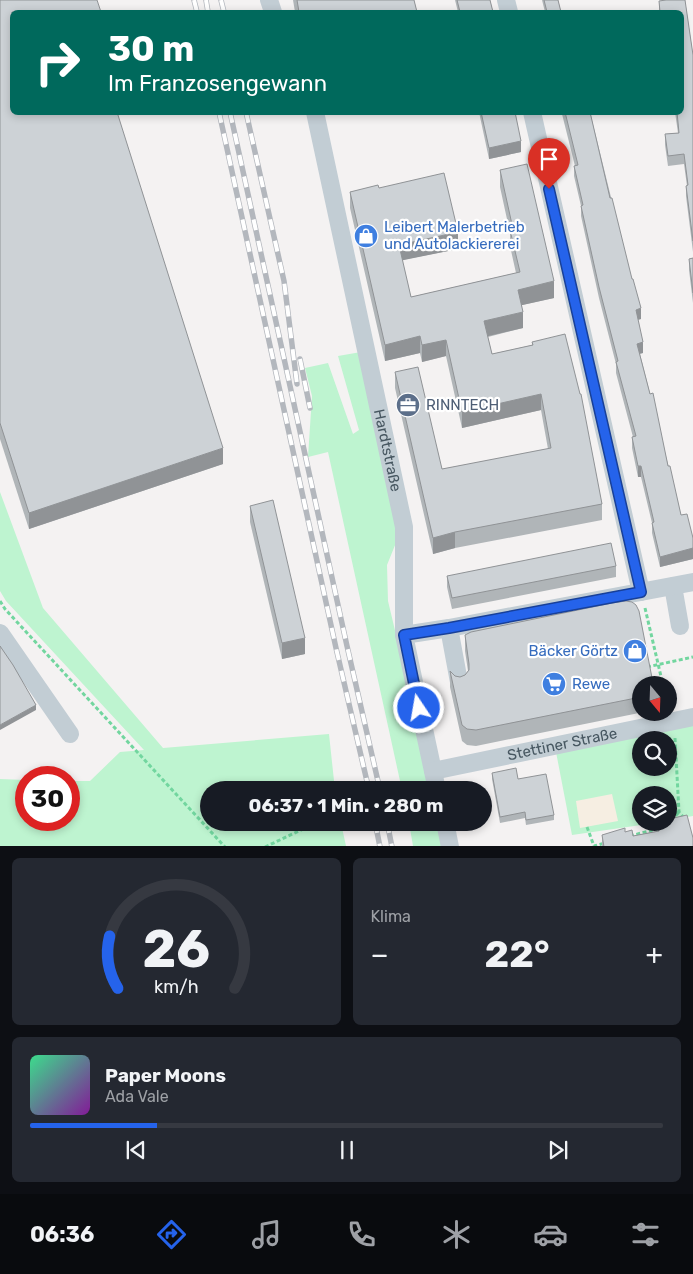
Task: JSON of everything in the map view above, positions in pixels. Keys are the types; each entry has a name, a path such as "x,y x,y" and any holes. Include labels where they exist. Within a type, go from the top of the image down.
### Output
{"street":[{"name":"Hardtstraße","path":"316,115 404,527 404,635 435,781"},
{"path":"533,115 643,599"},
{"path":"404,635 643,599 672,586 693,582"},
{"path":"672,586 680,626"},
{"path":"449,628 459,682"},
{"path":"0,633 70,734"},
{"name":"Stettiner Straße","path":"678,719 693,716"},
{"name":"Stettiner Straße","path":"433,771 671,721"},
{"path":"447,831 450,846"}],"path":[{"path":"640,614 643,599"},
{"path":"643,599 661,676"},
{"path":"0,601 5,609 225,846"},
{"path":"646,667 693,657"},
{"path":"671,721 675,737 679,812 689,825"},
{"path":"587,827 594,846 611,841"},
{"path":"264,846 298,831"},
{"path":"629,836 648,831"}],"green space":[{"path":"361,352 402,528 387,565 388,601 431,781 400,781 328,452 308,457 312,396 305,368 328,363 353,434 359,430 338,356"},
{"path":"0,492 43,608 163,748 329,734 334,781 200,781 200,831 343,831 346,846 0,846 0,779 15,780 15,831 80,831 80,781 90,781 120,752 144,750 6,601 0,591"},
{"path":"693,722 693,816 677,819 677,786 632,786 632,826 572,835 556,752 632,735 632,776 677,776 677,731 652,731"},
{"path":"410,831 440,831 443,846 413,846"}],"sand":[{"path":"612,794 618,821 580,828 576,801"}],"building":[{"path":"0,0 97,0 100,10 10,10 10,115 118,115 223,448 29,513 0,423"},
{"path":"297,0 414,0 416,10 299,10"},
{"path":"457,0 490,0 492,10 460,10"},
{"path":"544,0 558,0 560,10 546,10"},
{"path":"685,0 693,55 693,241 684,154 668,156 665,134 679,133 677,115 684,115 684,10 660,10 659,1"},
{"path":"482,115 516,115 521,141 489,148"},
{"path":"566,115 591,115 610,198 612,198 641,308 636,310 643,342 637,344 650,394 653,393 668,466 670,466 681,515 687,514 693,538 693,548 660,557 641,466 638,466 632,437 636,436 616,362 618,361 581,206 583,205 574,166 578,165"},
{"path":"527,164 554,281 518,290 523,312 484,321 492,354 533,345 532,342 565,334 581,394 602,504 455,532 433,538 395,372 418,367 442,469 551,448 541,394 462,412 446,340 422,345 420,336 385,345 350,192 378,185 379,188 444,173 458,232 399,245 411,297 520,272 510,230 513,229 500,170"},
{"path":"693,258 693,293 689,259"},
{"path":"273,500 305,638 282,643 250,506"},
{"path":"611,543 616,566 452,598 447,576"},
{"name":"Rewe","path":"632,602 639,611 652,676 632,676 632,699 476,730 467,729 462,725 450,671 455,676 460,677 469,670 465,635 471,632 612,603"},
{"path":"0,646 36,705 0,725"},
{"path":"516,768 518,779 546,774 554,815 526,820 525,812 500,817 492,773"},
{"path":"687,815 693,838 693,846 604,846 602,835 625,828 625,832 632,830 633,836 659,831 677,831 677,817"}],"railway":[{"path":"194,0 196,10"},
{"path":"206,0 208,10"},
{"path":"221,0 224,10"},
{"path":"220,115 367,781"},
{"path":"231,115 378,781"},
{"path":"247,115 284,281 297,384"},
{"path":"300,359 310,408"},
{"path":"377,831 380,846"},
{"path":"389,831 392,846"}],"place":[{"name":"Leibert Malerbetrieb und Autolackiererei","path":"366,236"},
{"name":"RINNTECH","path":"408,405"},
{"name":"Bäcker Görtz","path":"635,651"},
{"name":"Rewe","path":"554,684"}],"route":[{"path":"419,708 404,635 641,592 549,189"}]}
